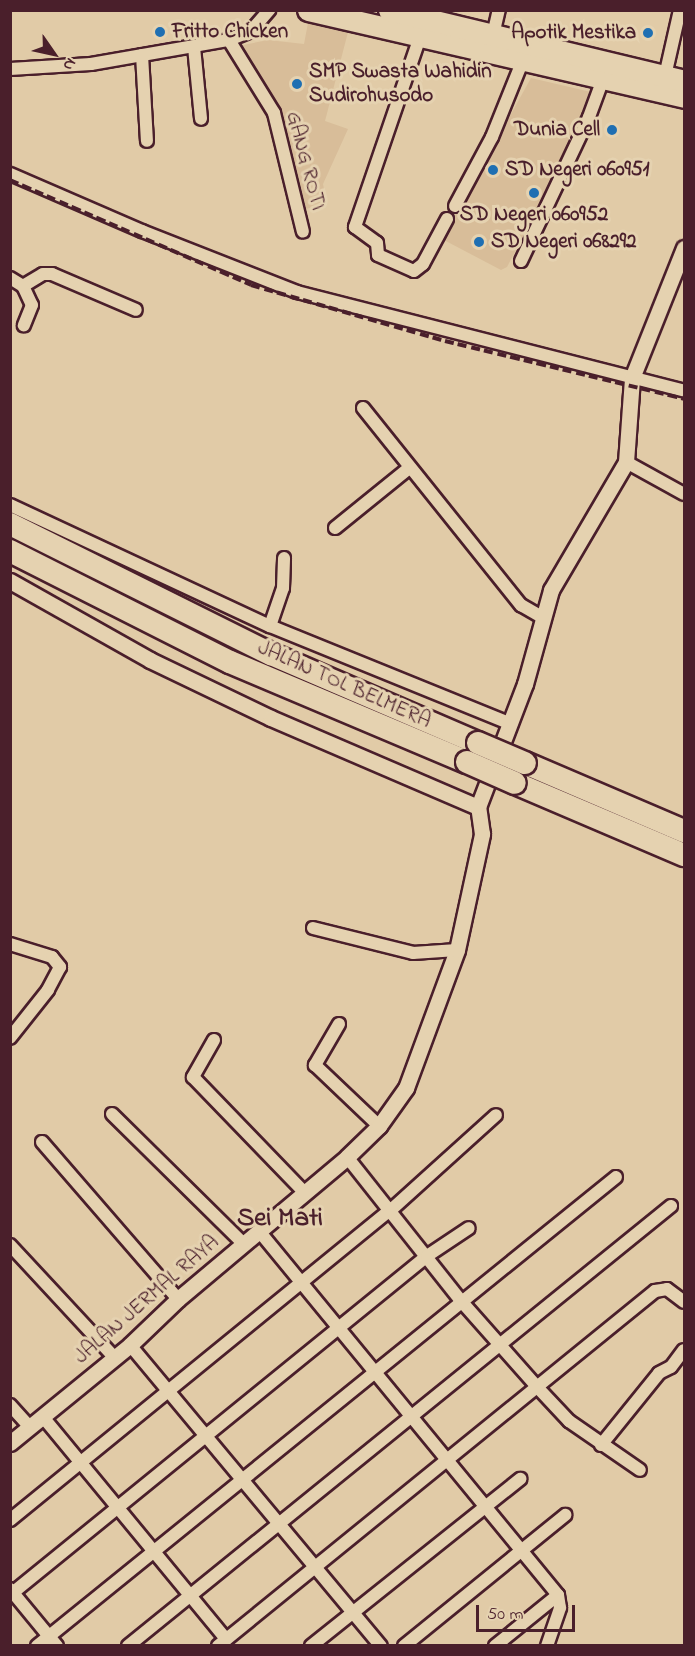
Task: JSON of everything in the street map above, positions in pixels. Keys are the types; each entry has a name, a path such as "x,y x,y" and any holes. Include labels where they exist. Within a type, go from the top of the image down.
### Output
{"highway":[{"path":"308,10 422,28 493,35 662,80 684,98"},
{"path":"389,10 422,28 523,60 603,79 662,80"},
{"name":"JALAN TOL BELMERA","path":"10,524 472,753"},
{"name":"JALAN TOL BELMERA","path":"10,551 230,662 520,773 684,831"},
{"name":"JALAN TOL BELMERA","path":"520,773 684,855"}],"street":[{"path":"10,69 91,64 229,40 251,31 269,10"},
{"path":"493,35 500,10"},
{"path":"662,80 680,10"},
{"path":"422,28 355,227 376,243 378,255 414,272 423,264 447,219"},
{"name":"GANG ROTI","path":"229,40 274,113 303,232"},
{"path":"194,47 201,118"},
{"path":"142,56 147,141"},
{"path":"455,206 492,137 523,60"},
{"path":"521,261 589,117 603,79"},
{"path":"10,174 142,231 297,292 684,391"},
{"path":"10,581 150,660 221,694 478,807 525,684 551,590 626,462 632,378 684,248"},
{"path":"23,286 43,274 52,274 136,310"},
{"path":"10,278 23,286 32,304 24,326"},
{"path":"363,408 409,468 522,605 542,617"},
{"path":"626,462 684,494"},
{"path":"334,528 409,468"},
{"path":"10,505 270,626 510,727"},
{"path":"270,626 283,588 284,558"},
{"name":"JALAN JERMAL RAYA","path":"10,1443 130,1345 178,1299 347,1157 379,1126 406,1088 458,950 482,834 478,807"},
{"path":"313,928 413,953 458,950"},
{"path":"10,944 52,957 60,967 48,990 10,1038"},
{"path":"339,1024 315,1065 379,1126"},
{"path":"214,1040 193,1077 304,1192"},
{"path":"112,1114 243,1243"},
{"path":"10,1520 392,1209 496,1115"},
{"path":"42,1142 178,1299"},
{"path":"347,1157 392,1209 462,1302 539,1389 569,1421 600,1445 640,1470"},
{"path":"37,1646 53,1641 153,1554 616,1177"},
{"path":"128,1646 671,1206"},
{"path":"53,1641 12,1593 428,1256 469,1228"},
{"path":"259,1231 558,1594 560,1608 547,1646"},
{"path":"10,1245 114,1358"},
{"path":"43,1417 153,1554 190,1596 222,1642 539,1389 655,1291 667,1289 684,1302"},
{"path":"130,1345 381,1646"},
{"path":"600,1445 659,1373 671,1367 684,1350"},
{"path":"10,1405 30,1427"},
{"path":"311,1646 520,1479"},
{"path":"404,1646 565,1515"},
{"path":"495,1646 558,1594"}],"shaded area":[{"name":"SMP Swasta Wahidin Sudirohusodo","path":"308,23 348,32 325,121 348,129 323,184 327,203 306,209 286,127 238,46 268,40 304,44"},
{"path":"531,78 595,93 583,123 507,267 501,270 442,239"}],"railway":[{"path":"10,180 251,285 445,341 684,399"}],"place":[{"name":"Fritto Chicken","path":"160,32"},
{"name":"Apotik Mestika","path":"648,33"},
{"name":"SMP Swasta Wahidin Sudirohusodo","path":"297,84"},
{"name":"Dunia Cell","path":"612,130"},
{"name":"SD Negeri 060951","path":"493,170"},
{"name":"SD Negeri 060952","path":"534,193"},
{"name":"SD Negeri 068292","path":"479,242"}],"district":[{"name":"Sei Mati","path":"280,1219"}]}
